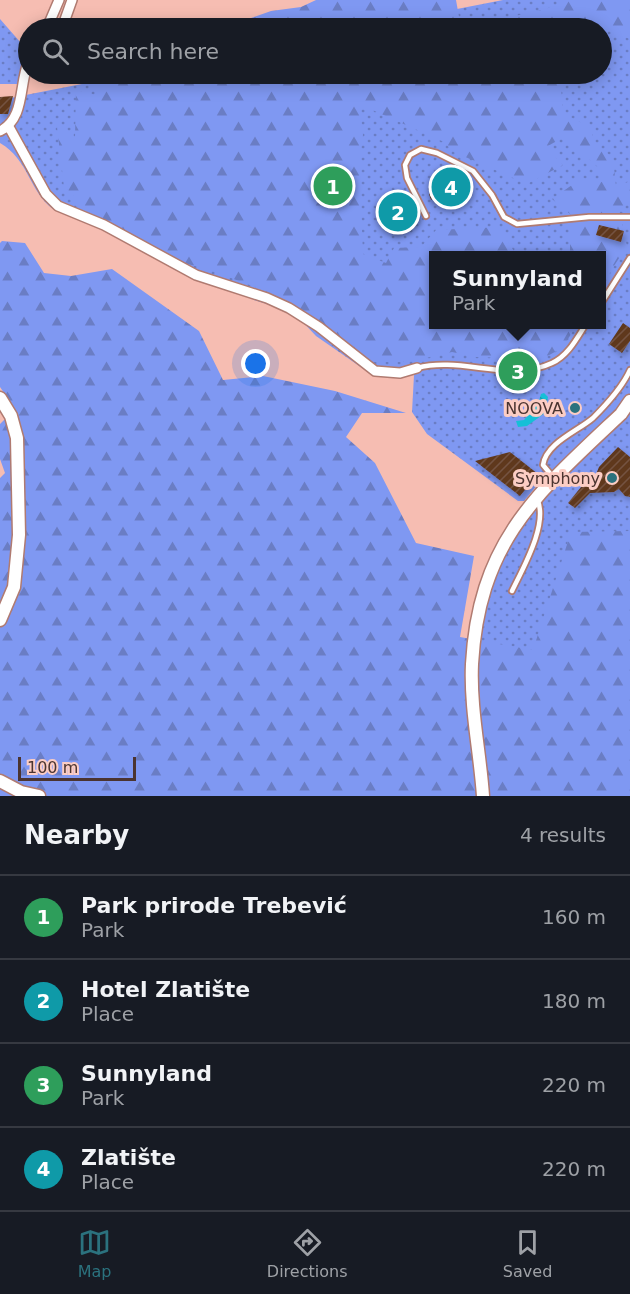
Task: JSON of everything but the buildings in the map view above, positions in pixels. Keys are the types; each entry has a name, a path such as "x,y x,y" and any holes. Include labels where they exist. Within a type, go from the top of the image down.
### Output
{"main road":[{"path":"0,398 11,416 17,438 19,535 14,586 0,620"},
{"path":"483,796 473,707 472,665 476,633 494,564 507,535 536,497 553,477 621,414 630,401"},
{"path":"0,781 21,792 39,796"}],"street":[{"path":"51,18 59,0"},
{"path":"66,18 72,0"},
{"path":"23,84 16,118 4,129 46,194 58,206 104,225 196,274 267,298 289,309 319,327 375,371 400,373 417,368"}],"lane":[{"path":"426,216 406,178 405,165 410,155 421,149 437,153 473,171 492,195 504,217 517,224 589,217 630,217"},
{"path":"606,296 630,258"},
{"path":"417,368 443,364 529,370 554,363 571,348 583,329"},
{"path":"553,477 543,465 548,454 564,438 591,419 617,392 630,370"},
{"path":"512,591 529,553 542,512 536,497"}],"green space":[{"path":"316,0 456,0 459,18 251,18 271,11 301,7"},
{"path":"503,0 630,0 630,796 468,698 493,569 561,466 544,477 524,501 518,501 427,434 412,412 414,375 407,372 365,370 316,336 299,318 280,308 254,300 235,289 175,270 111,232 53,209 45,202 17,158 0,143 0,100 82,84 612,84 612,18 411,18"},
{"path":"569,0 630,0 630,39 612,32 612,18 505,18"},
{"path":"0,19 18,40 18,81 17,84 0,84"},
{"path":"96,84 564,84 561,87 563,114 591,127 594,145 613,157 616,187 630,181 630,202 619,210 627,246 610,272 606,291 606,251 570,251 570,214 552,199 582,178 602,182 600,169 564,137 546,147 563,165 527,184 454,152 444,142 359,104 363,135 359,160 363,254 386,263 394,248 421,247 436,230 500,227 514,251 429,251 429,329 574,329 562,348 542,359 476,357 452,352 408,362 367,362 273,294 210,270 173,260 79,207 72,193 64,187 57,127 75,138 76,90 95,95"},
{"path":"2,241 25,243 44,273 71,276 112,269 199,331 223,380 263,376 335,391 406,413 362,413 346,437 375,463 416,543 474,556 460,637 533,650 571,532 630,531 630,796 0,796 0,478 5,473 0,459 0,424 15,409 0,387 0,243"}],"water":[{"path":"544,393 548,397 545,413 527,426 518,427 516,421 524,420 538,404 541,394"}],"place":[{"name":"Park prirode Trebević","path":"333,186"},
{"name":"Zlatište","path":"451,187"},
{"name":"Hotel Zlatište","path":"398,212"},
{"name":"Sunnyland","path":"518,371"},
{"name":"NOOVA","path":"575,408"},
{"name":"Symphony","path":"612,478"}]}
